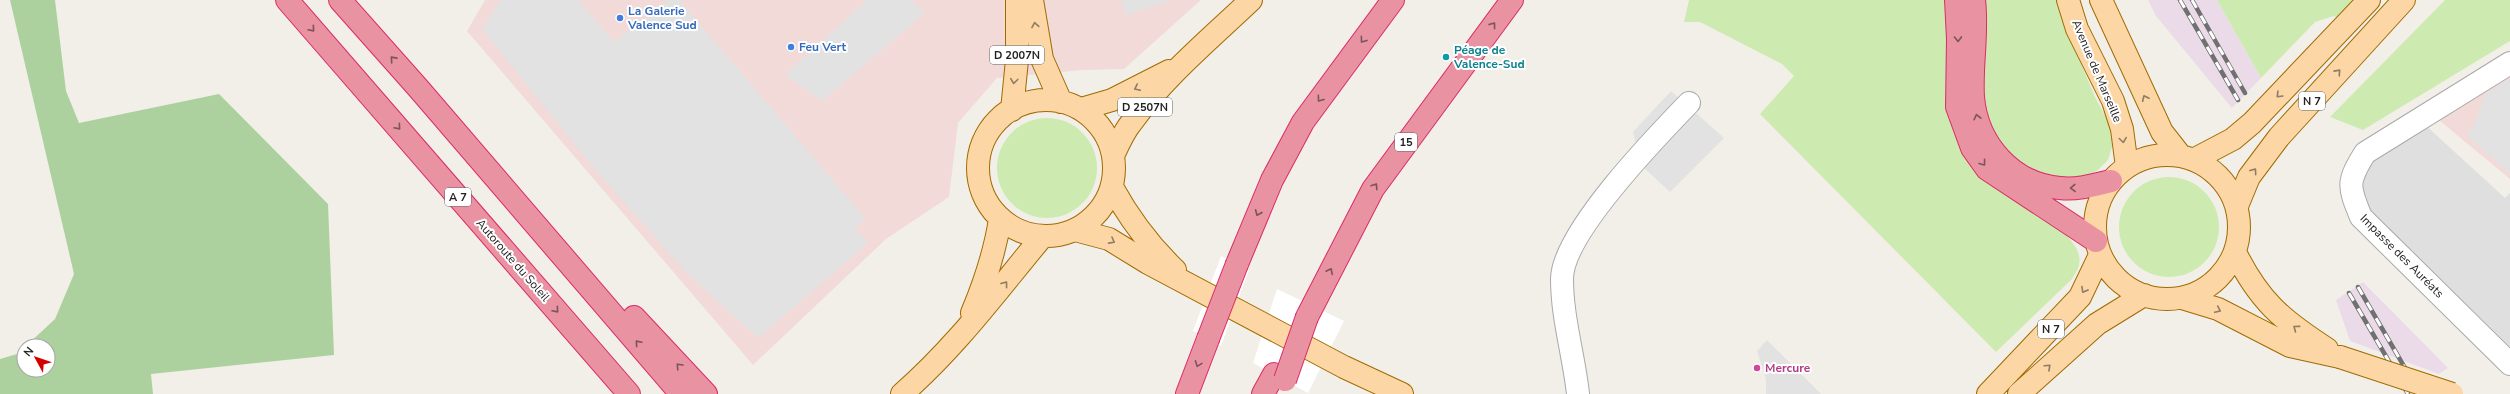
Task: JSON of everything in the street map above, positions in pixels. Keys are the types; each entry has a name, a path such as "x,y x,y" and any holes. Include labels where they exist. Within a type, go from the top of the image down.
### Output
{"highway":[{"name":"Autoroute du Soleil","path":"287,0 629,394"},
{"path":"340,0 419,88 706,394"},
{"path":"1187,392 1237,264 1272,180 1303,122 1393,0"},
{"name":"15","path":"1280,383 1310,311 1373,189 1512,0"},
{"path":"1956,0 1958,38 1957,107 1972,148 1987,169 2098,248"},
{"path":"1974,0 1977,28 1973,96 1980,129 1995,154 2021,177 2040,185 2060,188 2085,188 2119,174"},
{"path":"419,88 681,394"},
{"path":"1263,394 1280,383"}],"main road":[{"name":"D 2007N","path":"1012,110 1017,52 1017,0"},
{"name":"D 2007N","path":"1032,0 1042,59 1061,102"},
{"name":"D 2507N","path":"1113,156 1130,124 1184,63 1251,0"},
{"name":"Avenue de Marseille","path":"2068,0 2077,29 2113,101 2122,129 2119,174"},
{"path":"2101,0 2162,132 2187,157"},
{"name":"N 7","path":"2187,157 2233,139 2252,123 2369,0"},
{"name":"N 7","path":"2237,206 2249,177 2279,137 2404,0"},
{"name":"D 2507N","path":"1081,109 1112,100 1184,63"},
{"path":"1044,100 1061,102 1081,109 1103,130 1113,156 1114,173 1112,187 1104,205 1091,220 1075,230 1059,236 1042,237 1019,231 1000,219 988,205 981,189 978,169 980,149 989,132 1012,110 1027,103 1044,100"},
{"path":"2161,154 2187,157 2214,170 2228,186 2237,206 2239,237 2235,252 2223,273 2204,289 2182,298 2163,299 2144,295 2125,286 2116,277 2098,248 2095,222 2099,203 2119,174 2143,158 2161,154"},
{"path":"1112,187 1157,253 1191,285"},
{"path":"962,335 985,283 996,247 1000,219"},
{"path":"1075,230 1109,239 1148,263 1344,367 1402,394"},
{"path":"902,394 931,369 962,335 1042,237"},
{"name":"N 7","path":"1988,394 2080,298 2098,248"},
{"path":"2235,252 2247,276 2269,306 2296,329 2340,357"},
{"name":"N 7","path":"2019,394 2097,324 2144,295"},
{"path":"2182,298 2218,309 2290,346 2340,357 2452,394"},
{"path":"1344,367 1375,394"}],"street":[{"name":"Impasse des Auréats","path":"2510,63 2365,154 2352,174 2351,192 2361,217 2510,364"},
{"path":"1578,394 1565,318 1562,284 1566,255 1582,229 1638,156 1689,104"}],"shaded area":[{"path":"485,0 1201,0 1124,69 1082,70 997,78 958,123 949,197 886,239 753,365 467,31"},
{"path":"501,0 578,0 614,42 669,0 679,0 866,219 854,228 868,243 758,338 688,274 594,168 482,29"},
{"path":"867,0 911,0 925,13 822,101 785,75"},
{"path":"1121,0 1172,0 1126,15"},
{"path":"2148,0 2217,0 2261,78 2232,108 2156,16"},
{"path":"2510,69 2510,179 2434,116"},
{"path":"2510,79 2510,174 2467,135 2476,121 2485,94"},
{"path":"1671,91 1724,138 1670,192 1642,166 1633,132"},
{"path":"2424,124 2505,198 2510,193 2510,359 2395,245 2368,206 2358,182 2366,164"},
{"path":"2363,282 2448,368 2439,374 2350,341 2336,300"},
{"path":"1767,340 1821,394 1766,394 1766,379 1757,351"}],"green space":[{"path":"10,0 55,0 66,91 79,123 219,94 328,204 334,355 151,374 153,394 0,394 0,359 16,354 16,378 56,378 56,338 35,338 55,319 74,274"},
{"path":"1689,0 1948,0 1946,67 1949,113 1955,134 1964,155 1977,173 1988,182 2039,214 2056,226 2070,239 2078,252 2079,265 2072,279 1996,352 1760,114 1794,76 1782,64 1700,22 1684,22"},
{"path":"1981,0 2062,0 2079,59 2095,97 2110,125 2113,144 2108,160 2098,170 2087,176 2072,179 2051,176 2026,169 1998,146 1980,99"},
{"path":"2217,0 2357,0 2340,20 2334,16 2315,22 2261,78"},
{"path":"2445,0 2510,0 2510,41 2363,130 2330,117"},
{"path":"1047,118 1066,122 1082,133 1093,149 1097,168 1093,187 1082,203 1066,214 1047,218 1028,214 1012,203 1001,187 997,168 1001,149 1012,133 1028,122"},
{"path":"2169,177 2188,181 2204,192 2215,208 2219,227 2215,246 2204,262 2188,273 2169,277 2150,273 2134,262 2123,246 2119,227 2123,208 2134,192 2150,181"}],"pier":[{"path":"1221,256 1249,270 1221,346 1193,331"},
{"path":"1277,289 1344,321 1308,393 1253,363"}],"railway":[{"path":"2180,0 2238,100"},
{"path":"2192,0 2245,93"},
{"path":"2358,287 2420,394"},
{"path":"2349,293 2408,394"}],"place":[{"name":"La Galerie Valence Sud","path":"620,18"},
{"name":"Feu Vert","path":"791,47"},
{"name":"Péage de Valence-Sud","path":"1446,57"},
{"name":"Mercure","path":"1757,368"}]}
